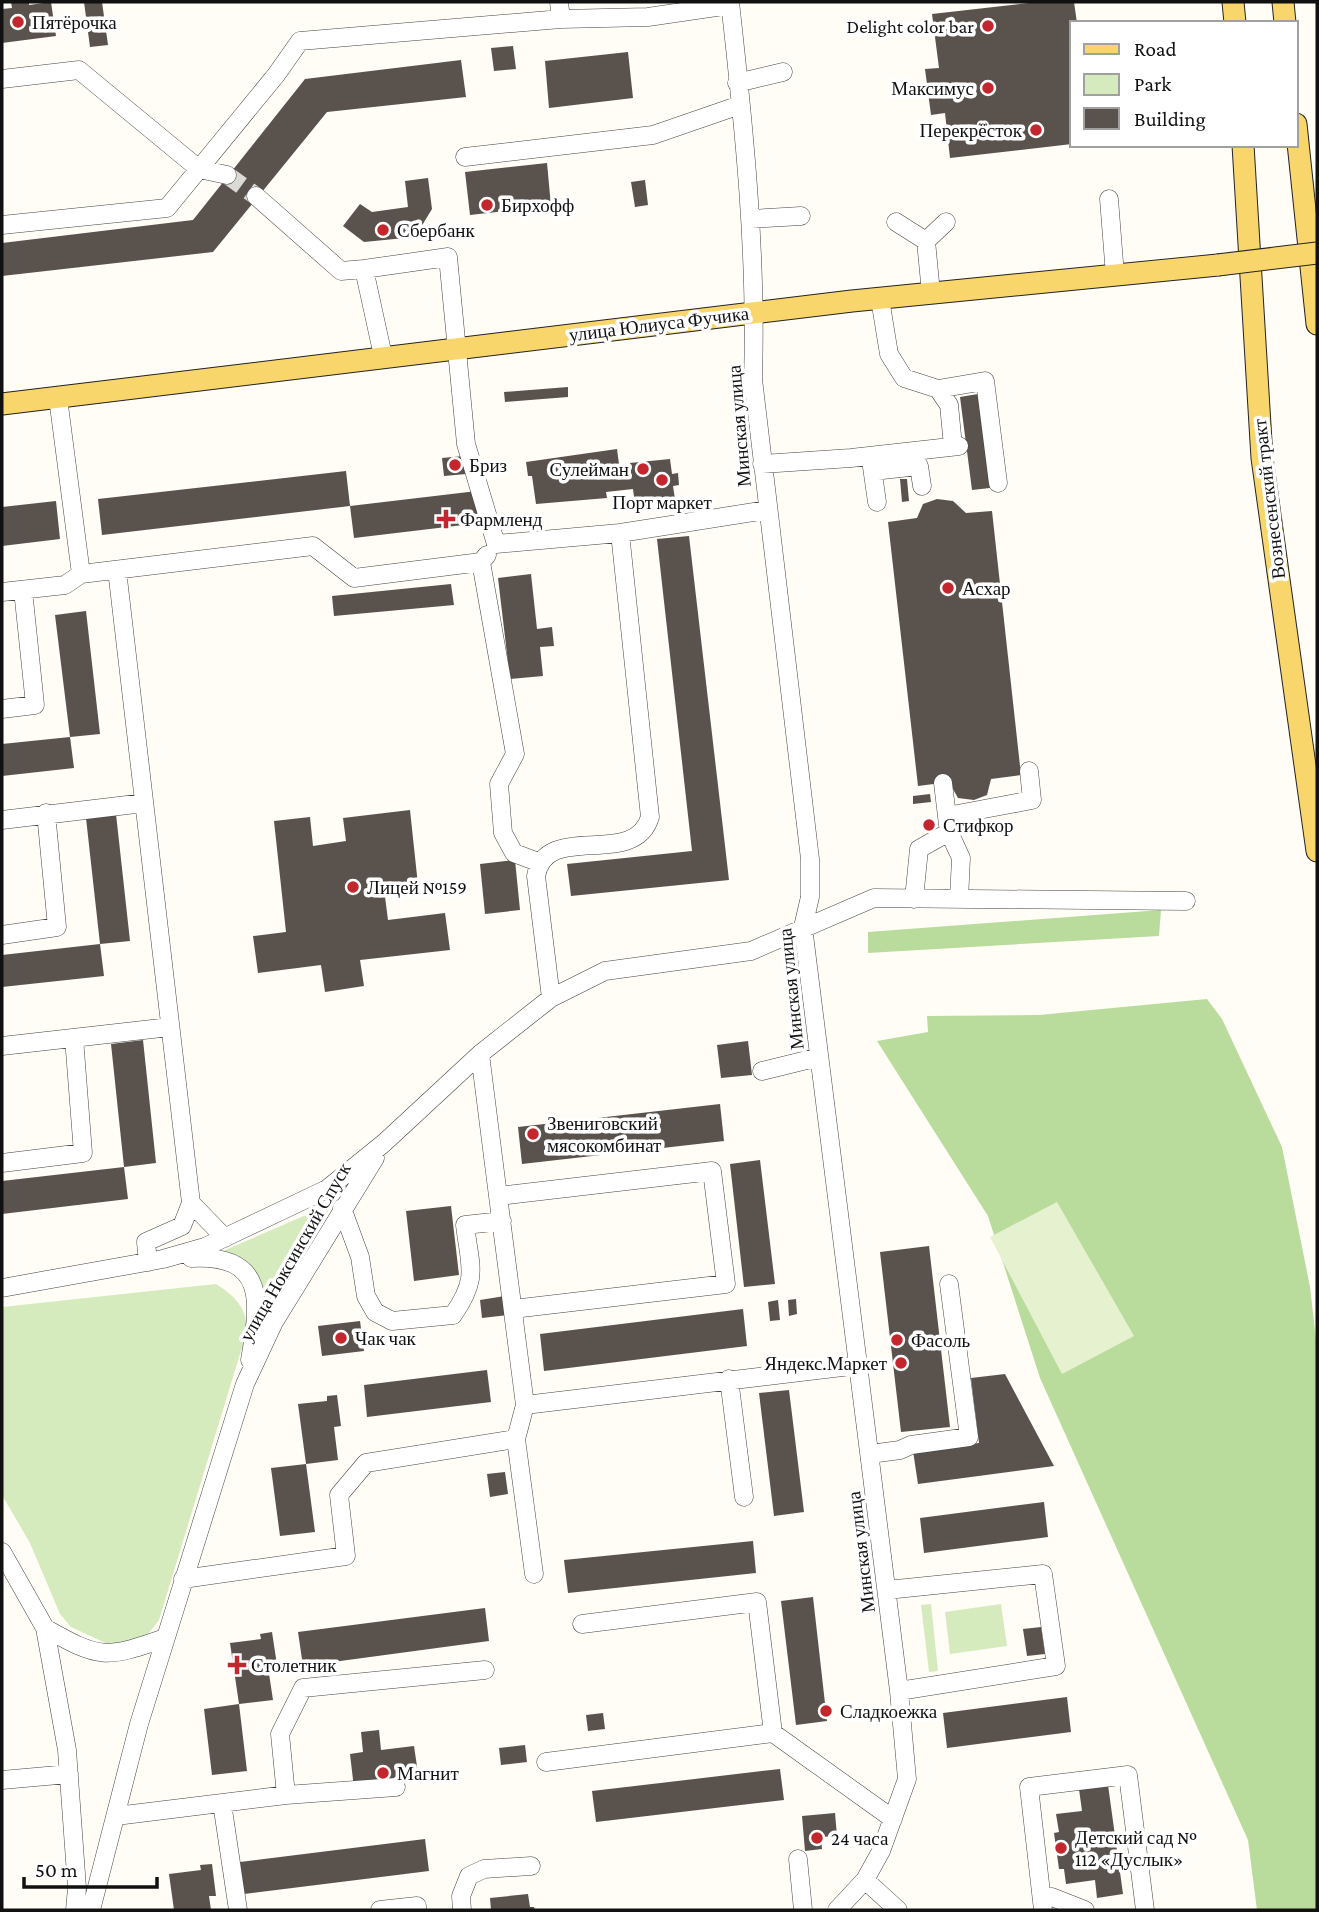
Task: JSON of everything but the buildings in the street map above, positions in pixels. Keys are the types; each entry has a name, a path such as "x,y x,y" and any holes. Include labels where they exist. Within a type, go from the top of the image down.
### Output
{"main road":[{"path":"1233,2 1235,21"},
{"path":"1283,2 1285,21"},
{"path":"1298,143 1317,324"},
{"name":"Вознесенский тракт","path":"1243,147 1262,458 1317,850"},
{"name":"улица Юлиуса Фучика","path":"2,404 755,313 1317,253"}],"street":[{"path":"2,225 167,208 276,75 300,41 560,10 648,17 730,3"},
{"name":"Минская улица","path":"730,3 751,219 755,313 752,379 810,859 810,897 803,927 887,1590 906,1779 881,1852 865,1880 837,1910"},
{"path":"2,79 79,70 199,169 228,175"},
{"path":"737,83 783,72"},
{"path":"465,157 653,135 740,105"},
{"path":"256,197 341,271 447,257 466,444 496,544"},
{"path":"1109,199 1115,275"},
{"path":"751,219 801,216"},
{"path":"896,222 926,241"},
{"path":"926,241 946,222"},
{"path":"926,241 931,293"},
{"path":"364,269 383,356"},
{"path":"880,299 889,354 904,378 938,389 985,381 998,483"},
{"path":"872,464 956,446 949,405 938,389"},
{"path":"58,398 81,574"},
{"path":"762,464 919,466 922,486"},
{"path":"872,464 877,502"},
{"path":"2,592 65,585 81,574 313,546 354,578 481,562 496,544 620,533 767,510"},
{"path":"551,998 536,876 538,862 551,850 633,841 646,830 650,817 620,533"},
{"path":"481,562 514,754 499,784 503,833 514,853 538,862"},
{"path":"117,570 191,1203 182,1226 146,1242 155,1260"},
{"path":"2,709 35,705 23,590"},
{"path":"914,899 919,849 948,824 1032,800 1029,771"},
{"path":"943,783 948,824 961,858 959,899"},
{"path":"2,820 144,803"},
{"path":"2,934 57,928 46,813"},
{"name":"улица Ноксинский Спуск","path":"2,1288 155,1260 225,1238 327,1189 384,1143 480,1054 551,998 605,971 751,951 874,898 1186,901"},
{"path":"2,1046 170,1027"},
{"path":"2,1163 83,1153 75,1038"},
{"path":"480,1054 525,1405 516,1439 534,1574"},
{"path":"762,1071 819,1058"},
{"name":"улица Ноксинский Спуск","path":"91,1910 165,1638 245,1384 274,1322 384,1143"},
{"path":"498,1196 712,1171 726,1284 513,1309"},
{"path":"191,1203 225,1238"},
{"path":"342,1208 360,1257 369,1303 375,1312 393,1321 453,1315 468,1293 471,1276 465,1225 502,1220"},
{"name":"улица Ноксинский Спуск","path":"155,1260 211,1257 236,1263 251,1279 257,1295 257,1316 245,1384"},
{"path":"870,1454 907,1453 911,1444 969,1437 949,1284"},
{"path":"525,1405 859,1365"},
{"path":"729,1379 744,1497"},
{"path":"183,1579 346,1556 339,1495 366,1463 516,1439"},
{"path":"2,1552 45,1628 69,1774 75,1910"},
{"path":"887,1590 1043,1574 1056,1666 899,1691"},
{"path":"582,1624 757,1602 773,1733"},
{"path":"45,1628 85,1650 119,1654 165,1638"},
{"path":"286,1795 280,1734 303,1689 485,1670"},
{"path":"546,1762 773,1733 893,1819"},
{"path":"2,1785 69,1774"},
{"path":"1043,1904 1029,1787 1128,1774 1145,1910"},
{"path":"116,1816 286,1795 397,1787"},
{"path":"222,1803 238,1910"},
{"path":"798,1859 803,1910"},
{"path":"462,1910 461,1896 469,1876 484,1869 531,1866"},
{"path":"865,1880 898,1910"},
{"path":"1043,1904 1052,1897 1085,1910"},
{"path":"380,1910 417,1906 417,1910"}],"green space":[{"path":"1161,910 1159,936 868,953 868,932"},
{"path":"1207,999 1222,1019 1282,1147 1310,1287 1317,1348 1317,1910 1257,1910 1248,1840 1040,1378 988,1216 877,1041 928,1032 927,1016 1039,1015"},
{"path":"337,1195 264,1327 261,1289 255,1269 248,1262 223,1251 313,1212"},
{"path":"1057,1202 1134,1336 1062,1374 990,1237"},
{"path":"216,1284 239,1303 245,1316 247,1331 159,1620 149,1633 131,1643 112,1646 71,1627 60,1614 30,1543 2,1495 2,1307"},
{"path":"931,1604 938,1671 929,1672 921,1605"},
{"path":"1001,1604 1007,1646 950,1654 945,1612"}],"tunnel":[{"path":"227,175 256,196"}],"place":[{"name":"Пятёрочка","path":"18,22"},
{"name":"Delight color bar","path":"988,26"},
{"name":"Максимус","path":"988,88"},
{"name":"Перекрёсток","path":"1036,130"},
{"name":"Бирхофф","path":"487,205"},
{"name":"Сбербанк","path":"383,230"},
{"name":"Бриз","path":"455,465"},
{"name":"Сулейман","path":"643,469"},
{"name":"Порт маркет","path":"662,480"},
{"name":"Фармленд","path":"446,519"},
{"name":"Асхар","path":"948,588"},
{"name":"Стифкор","path":"929,825"},
{"name":"Лицей №159","path":"353,887"},
{"name":"Звениговский мясокомбинат","path":"533,1134"},
{"name":"Чак чак","path":"341,1338"},
{"name":"Фасоль","path":"897,1340"},
{"name":"Яндекс.Маркет","path":"901,1363"},
{"name":"Столетник","path":"237,1665"},
{"name":"Сладкоежка","path":"826,1711"},
{"name":"Магнит","path":"383,1773"},
{"name":"24 часа","path":"817,1838"},
{"name":"Детский сад № 112 «Дуслык»","path":"1061,1848"}]}
